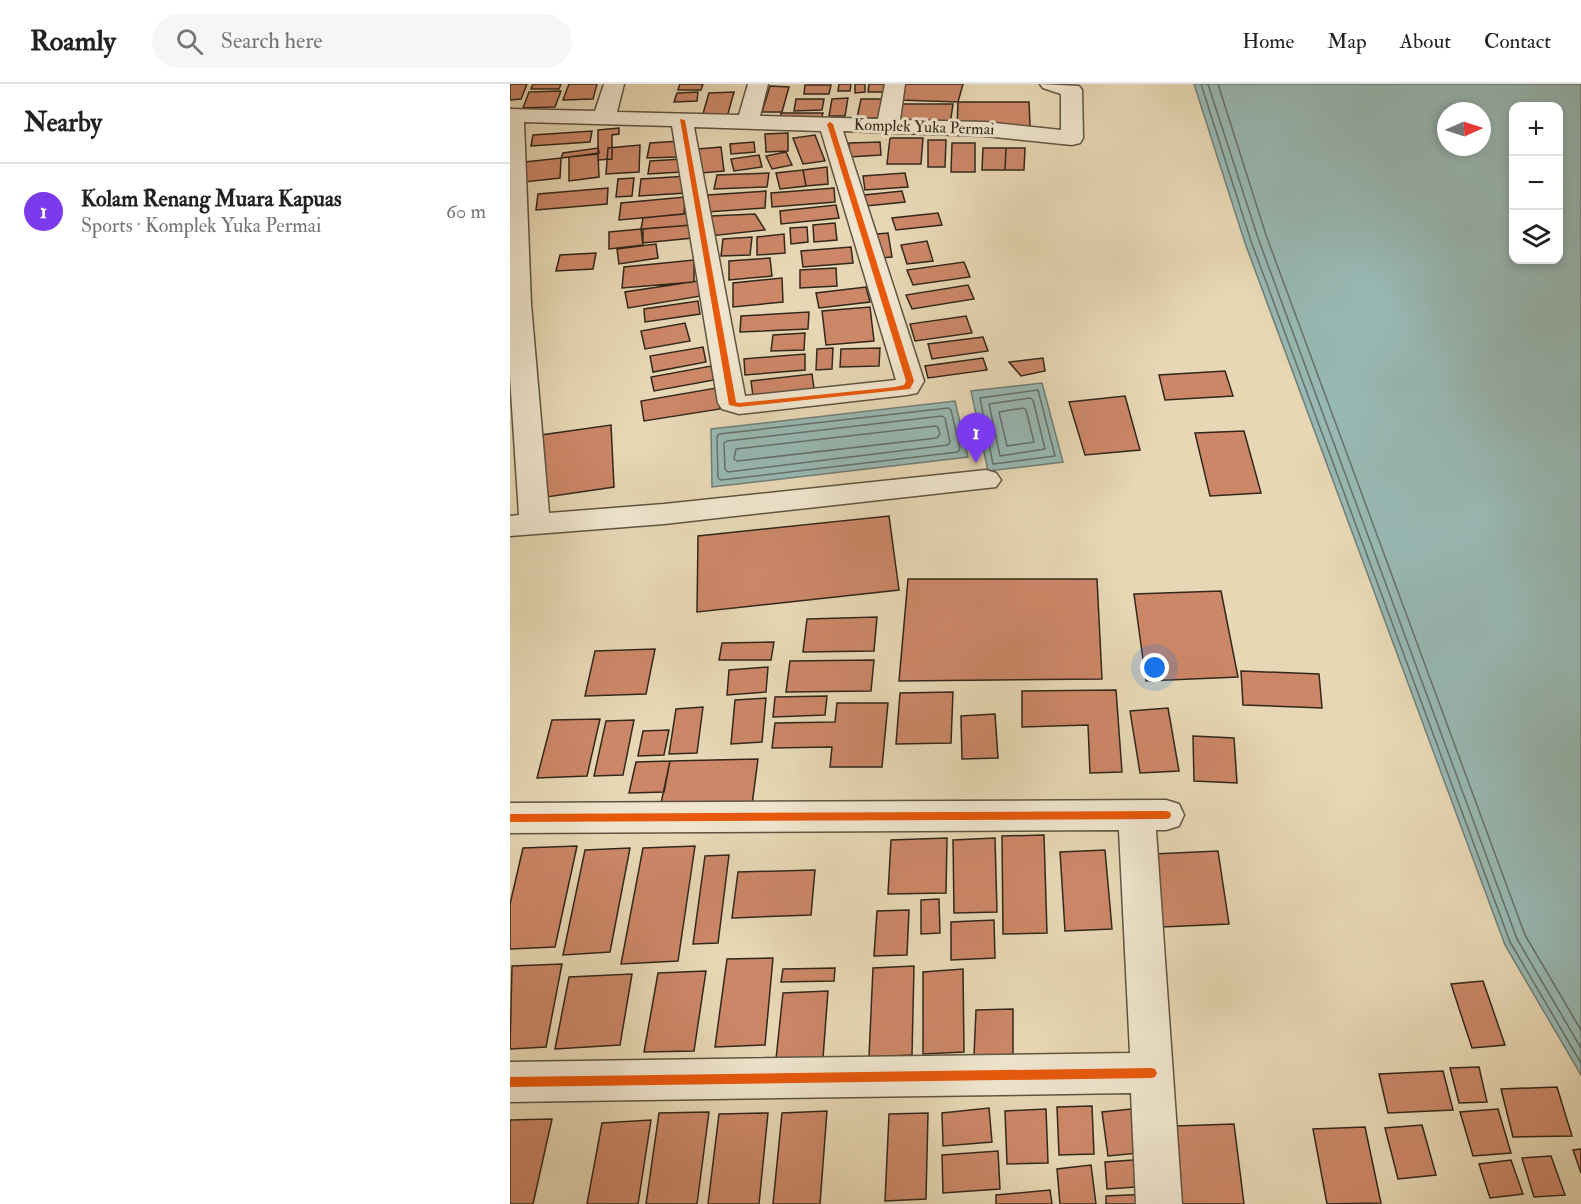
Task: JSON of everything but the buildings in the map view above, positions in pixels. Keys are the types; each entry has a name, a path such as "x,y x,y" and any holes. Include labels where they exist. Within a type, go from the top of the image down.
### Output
{"street":[{"path":"604,118 614,84"},
{"path":"748,122 758,84"},
{"path":"888,126 895,84"},
{"name":"Komplek Yuka Permai","path":"512,115 1015,130 1072,138 1072,90 1050,84"},
{"path":"512,115 522,525 664,514 986,480"},
{"path":"682,120 732,403 739,405 895,389 907,387 910,381 830,124"},
{"path":"510,818 1152,815 1151,1073 1159,1204"},
{"path":"510,1082 1151,1073"}],"water":[{"path":"1194,84 1581,84 1581,1075 1505,945 1245,243"},
{"path":"1042,383 1063,462 988,471 971,391"},
{"path":"955,401 968,457 712,487 711,429"}],"cycle path":[{"path":"682,120 732,403 739,405 895,389 907,387 910,381 830,124"},
{"path":"510,818 1166,815"},
{"path":"510,1082 1151,1073"}],"place":[{"name":"Kolam Renang Muara Kapuas","path":"976,463"}]}
